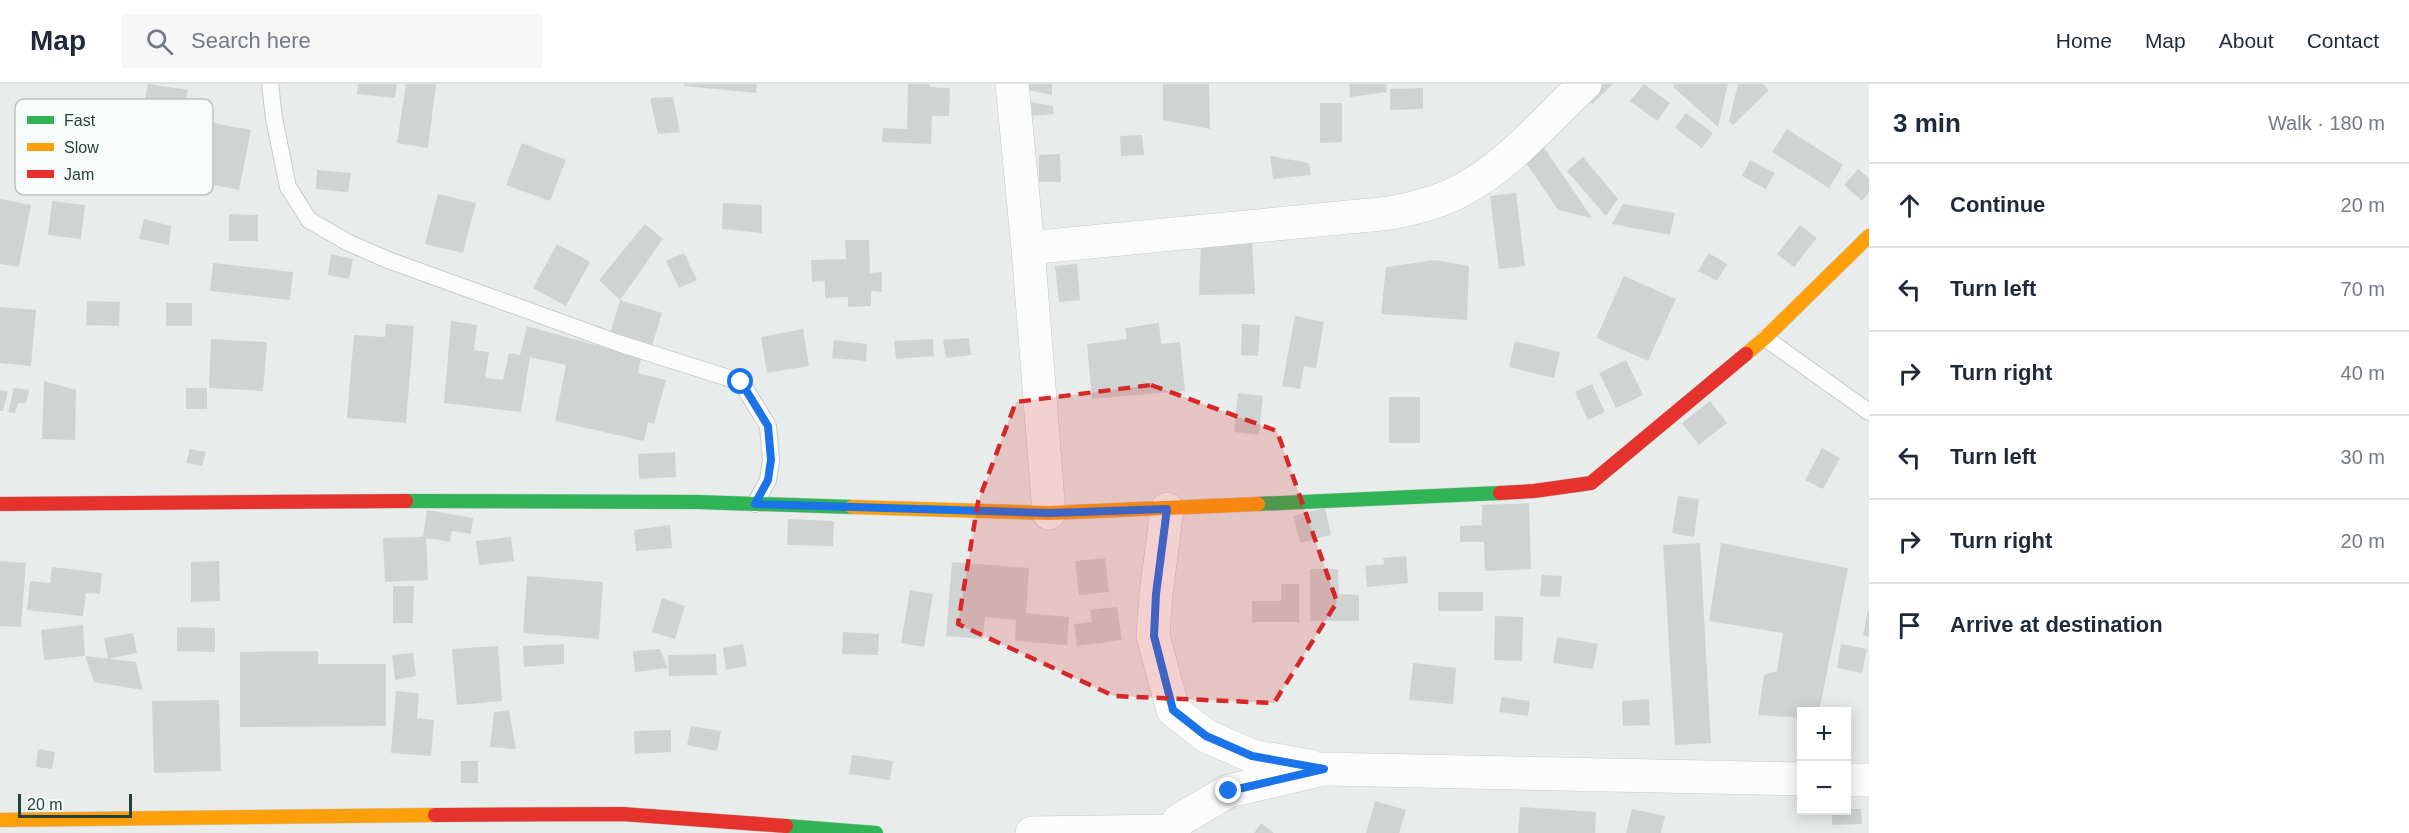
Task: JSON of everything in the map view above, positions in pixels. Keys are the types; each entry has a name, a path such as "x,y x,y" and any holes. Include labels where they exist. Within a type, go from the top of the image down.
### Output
{"street":[{"path":"1012,84 1028,248 1049,513"},
{"path":"1028,248 1391,213 1427,205 1462,190 1502,162 1585,84"},
{"path":"0,504 369,501 697,502 1049,513 1534,491 1591,483 1765,338 1869,237"},
{"path":"1167,509 1156,594 1154,636 1173,710 1206,736 1252,756 1324,769 1797,779"},
{"path":"1032,833 1173,832 1179,820 1229,791 1324,769"},
{"path":"1851,780 1869,780"},
{"path":"0,820 286,815 622,814 740,828 876,833"}],"lane":[{"path":"270,84 274,118 288,187 309,220 347,242 388,260 618,343 741,382 768,426 771,460 768,480 755,504"},
{"path":"1765,338 1869,412"}],"highlighted area":[{"path":"1151,385 1277,431 1337,602 1274,703 1114,696 958,624 978,502 1016,402"}],"building":[{"path":"148,84 188,90 186,99 145,99"},
{"path":"358,84 397,84 395,98 357,94"},
{"path":"406,84 436,84 428,148 397,143"},
{"path":"684,84 757,84 756,93 684,86"},
{"path":"908,84 929,84 930,87 950,88 949,116 932,116 931,144 882,142 883,128 907,129"},
{"path":"1028,84 1052,84 1052,95 1028,90"},
{"path":"1163,84 1209,84 1210,129 1163,120"},
{"path":"1349,84 1386,84 1387,92 1350,97"},
{"path":"1592,84 1613,84 1592,104 1582,94"},
{"path":"1644,84 1670,103 1657,121 1630,101"},
{"path":"1675,84 1728,84 1718,127 1673,87"},
{"path":"1738,84 1763,84 1769,90 1733,125 1729,121"},
{"path":"1423,88 1423,109 1390,110 1390,89"},
{"path":"673,97 680,132 658,134 650,98"},
{"path":"1031,102 1053,106 1054,114 1032,116"},
{"path":"1320,103 1342,103 1342,142 1320,143"},
{"path":"1686,113 1713,133 1702,148 1675,128"},
{"path":"213,123 251,130 239,190 213,185"},
{"path":"1787,129 1843,165 1829,188 1772,152"},
{"path":"1142,135 1144,155 1121,156 1120,136"},
{"path":"1537,137 1592,218 1558,210 1518,151"},
{"path":"522,143 566,160 550,201 506,185"},
{"path":"1060,154 1061,182 1039,182 1039,155"},
{"path":"1270,156 1309,163 1311,175 1273,179"},
{"path":"1583,157 1618,199 1606,216 1567,171"},
{"path":"1750,160 1775,173 1766,189 1742,176"},
{"path":"1858,169 1869,178 1869,192 1862,201 1844,185"},
{"path":"317,170 351,173 348,192 316,189"},
{"path":"1516,193 1525,266 1499,269 1490,196"},
{"path":"438,194 476,203 463,253 425,244"},
{"path":"0,199 31,205 19,267 0,264"},
{"path":"52,201 85,205 81,239 48,235"},
{"path":"723,203 762,205 762,233 722,229"},
{"path":"1623,204 1675,213 1670,235 1612,224"},
{"path":"229,214 258,215 258,241 229,241"},
{"path":"144,219 171,226 169,245 139,239"},
{"path":"645,224 663,239 620,300 599,280"},
{"path":"1800,225 1817,238 1794,267 1777,254"},
{"path":"845,240 869,240 870,273 882,272 882,292 871,291 871,306 848,307 848,297 825,298 825,281 812,282 811,260 846,259"},
{"path":"1252,240 1255,294 1199,295 1201,244"},
{"path":"557,244 590,262 566,306 533,288"},
{"path":"684,253 697,280 679,288 666,261"},
{"path":"1709,253 1727,264 1717,281 1698,271"},
{"path":"331,254 353,259 349,279 328,275"},
{"path":"1435,260 1469,266 1467,320 1381,314 1386,267"},
{"path":"213,263 293,272 290,300 210,291"},
{"path":"1077,264 1080,300 1059,302 1055,266"},
{"path":"1624,276 1676,299 1648,361 1596,338"},
{"path":"620,300 662,313 652,346 610,334"},
{"path":"87,301 120,302 119,326 86,325"},
{"path":"166,303 192,303 192,326 166,326"},
{"path":"0,307 36,310 31,366 0,363"},
{"path":"1295,316 1324,322 1316,368 1304,366 1300,389 1282,386"},
{"path":"451,321 477,325 474,350 489,352 485,378 503,380 509,353 520,355 527,326 641,358 638,373 666,380 654,424 648,422 644,441 555,421 566,365 530,357 521,412 444,403"},
{"path":"1159,323 1161,344 1180,342 1185,391 1092,399 1087,344 1127,339 1125,328"},
{"path":"386,324 414,326 406,423 347,418 354,335 385,337"},
{"path":"1242,324 1260,325 1258,356 1241,355"},
{"path":"803,329 809,366 767,373 761,337"},
{"path":"969,338 971,355 946,358 943,340"},
{"path":"211,339 267,342 263,391 209,388"},
{"path":"933,339 934,356 896,359 894,341"},
{"path":"834,340 867,344 866,361 832,358"},
{"path":"1515,341 1560,352 1554,378 1509,367"},
{"path":"1626,360 1643,395 1616,408 1599,373"},
{"path":"44,381 76,390 75,440 42,439"},
{"path":"1592,384 1605,412 1588,420 1575,392"},
{"path":"14,388 29,390 26,403 18,403 15,413 8,412"},
{"path":"186,388 207,388 207,409 186,409"},
{"path":"0,390 8,391 3,411 0,411"},
{"path":"1238,393 1263,396 1259,435 1234,432"},
{"path":"1389,397 1420,397 1420,443 1389,443"},
{"path":"1710,401 1727,423 1699,445 1682,423"},
{"path":"1822,448 1840,458 1823,489 1805,480"},
{"path":"190,449 206,452 202,466 186,463"},
{"path":"675,452 676,477 639,479 638,454"},
{"path":"1678,496 1699,499 1694,537 1672,533"},
{"path":"1529,503 1531,569 1485,571 1484,542 1460,542 1460,526 1482,525 1482,505"},
{"path":"1325,508 1331,535 1300,543 1293,516"},
{"path":"427,510 473,518 471,534 452,531 450,542 426,538 428,580 385,582 383,538 423,537"},
{"path":"788,519 834,521 833,546 787,545"},
{"path":"670,525 672,548 636,551 634,530"},
{"path":"511,537 514,561 479,565 476,541"},
{"path":"1700,543 1711,743 1675,745 1663,545"},
{"path":"1721,543 1848,568 1820,707 1797,707 1797,718 1758,715 1764,675 1777,671 1783,633 1709,621"},
{"path":"1406,556 1408,583 1367,587 1365,566 1384,564 1383,558"},
{"path":"1105,558 1109,592 1079,595 1075,561"},
{"path":"0,561 26,563 21,627 0,626"},
{"path":"219,561 220,601 191,602 191,562"},
{"path":"952,562 1029,568 1026,613 1069,617 1067,645 1015,641 1016,620 985,617 983,639 946,636"},
{"path":"52,567 102,573 100,594 86,593 83,616 27,610 30,581 50,583"},
{"path":"1310,569 1338,569 1339,594 1359,595 1359,621 1310,621"},
{"path":"1542,575 1562,576 1560,597 1540,596"},
{"path":"527,576 603,582 599,639 523,633"},
{"path":"1281,584 1299,584 1299,622 1252,622 1252,601 1281,601"},
{"path":"393,586 414,586 413,623 393,623"},
{"path":"910,590 933,594 924,647 901,643"},
{"path":"1438,592 1483,592 1483,611 1438,611"},
{"path":"662,598 685,606 675,639 652,632"},
{"path":"1117,607 1122,640 1077,646 1074,624 1092,622 1090,610"},
{"path":"1869,610 1869,637 1863,635"},
{"path":"1495,616 1523,617 1522,661 1494,660"},
{"path":"83,625 85,656 44,660 41,630"},
{"path":"177,627 215,628 215,652 177,651"},
{"path":"843,632 879,634 878,655 842,654"},
{"path":"133,633 137,653 108,659 104,638"},
{"path":"1557,637 1598,644 1593,669 1553,663"},
{"path":"564,644 564,664 524,667 523,646"},
{"path":"743,644 747,666 726,670 723,648"},
{"path":"1841,644 1867,649 1862,673 1837,668"},
{"path":"498,646 502,701 457,705 452,649"},
{"path":"660,649 668,668 635,672 633,651"},
{"path":"318,651 318,664 386,664 386,726 240,727 240,652"},
{"path":"413,653 416,676 395,680 392,655"},
{"path":"716,654 717,675 669,676 668,655"},
{"path":"85,656 136,662 143,690 94,682"},
{"path":"1413,663 1456,668 1453,704 1409,700"},
{"path":"396,691 419,693 417,718 434,720 431,756 391,753"},
{"path":"1502,697 1530,701 1528,716 1499,712"},
{"path":"1649,699 1650,725 1623,726 1622,701"},
{"path":"219,700 221,771 154,773 152,701"},
{"path":"509,710 516,749 490,747 494,712"},
{"path":"691,726 721,731 717,751 687,745"},
{"path":"671,730 671,752 635,754 634,731"},
{"path":"38,749 55,752 52,769 36,767"},
{"path":"852,755 893,761 890,780 849,774"},
{"path":"461,761 478,761 478,783 461,783"},
{"path":"1375,801 1406,810 1399,833 1366,833"},
{"path":"1520,807 1596,812 1595,833 1518,833"},
{"path":"1632,809 1665,816 1661,833 1626,833"},
{"path":"1851,809 1861,809 1862,824 1832,825 1832,815 1851,815"},
{"path":"1261,823 1274,833 1254,833"}],"traffic: fast":[{"path":"1258,504 1500,493"},
{"path":"406,501 697,502 852,507"},
{"path":"786,826 876,833"}],"traffic: slow":[{"path":"1746,354 1869,236"},
{"path":"852,507 1049,513 1258,504"},
{"path":"0,820 435,815"}],"traffic: jam":[{"path":"1500,493 1591,483 1746,354"},
{"path":"0,504 406,501"},
{"path":"435,815 622,814 786,826"}],"route":[{"path":"741,382 768,426 771,460 768,480 755,504 1049,513 1167,509 1156,594 1154,636 1173,710 1206,736 1252,756 1324,769 1229,791"}]}
